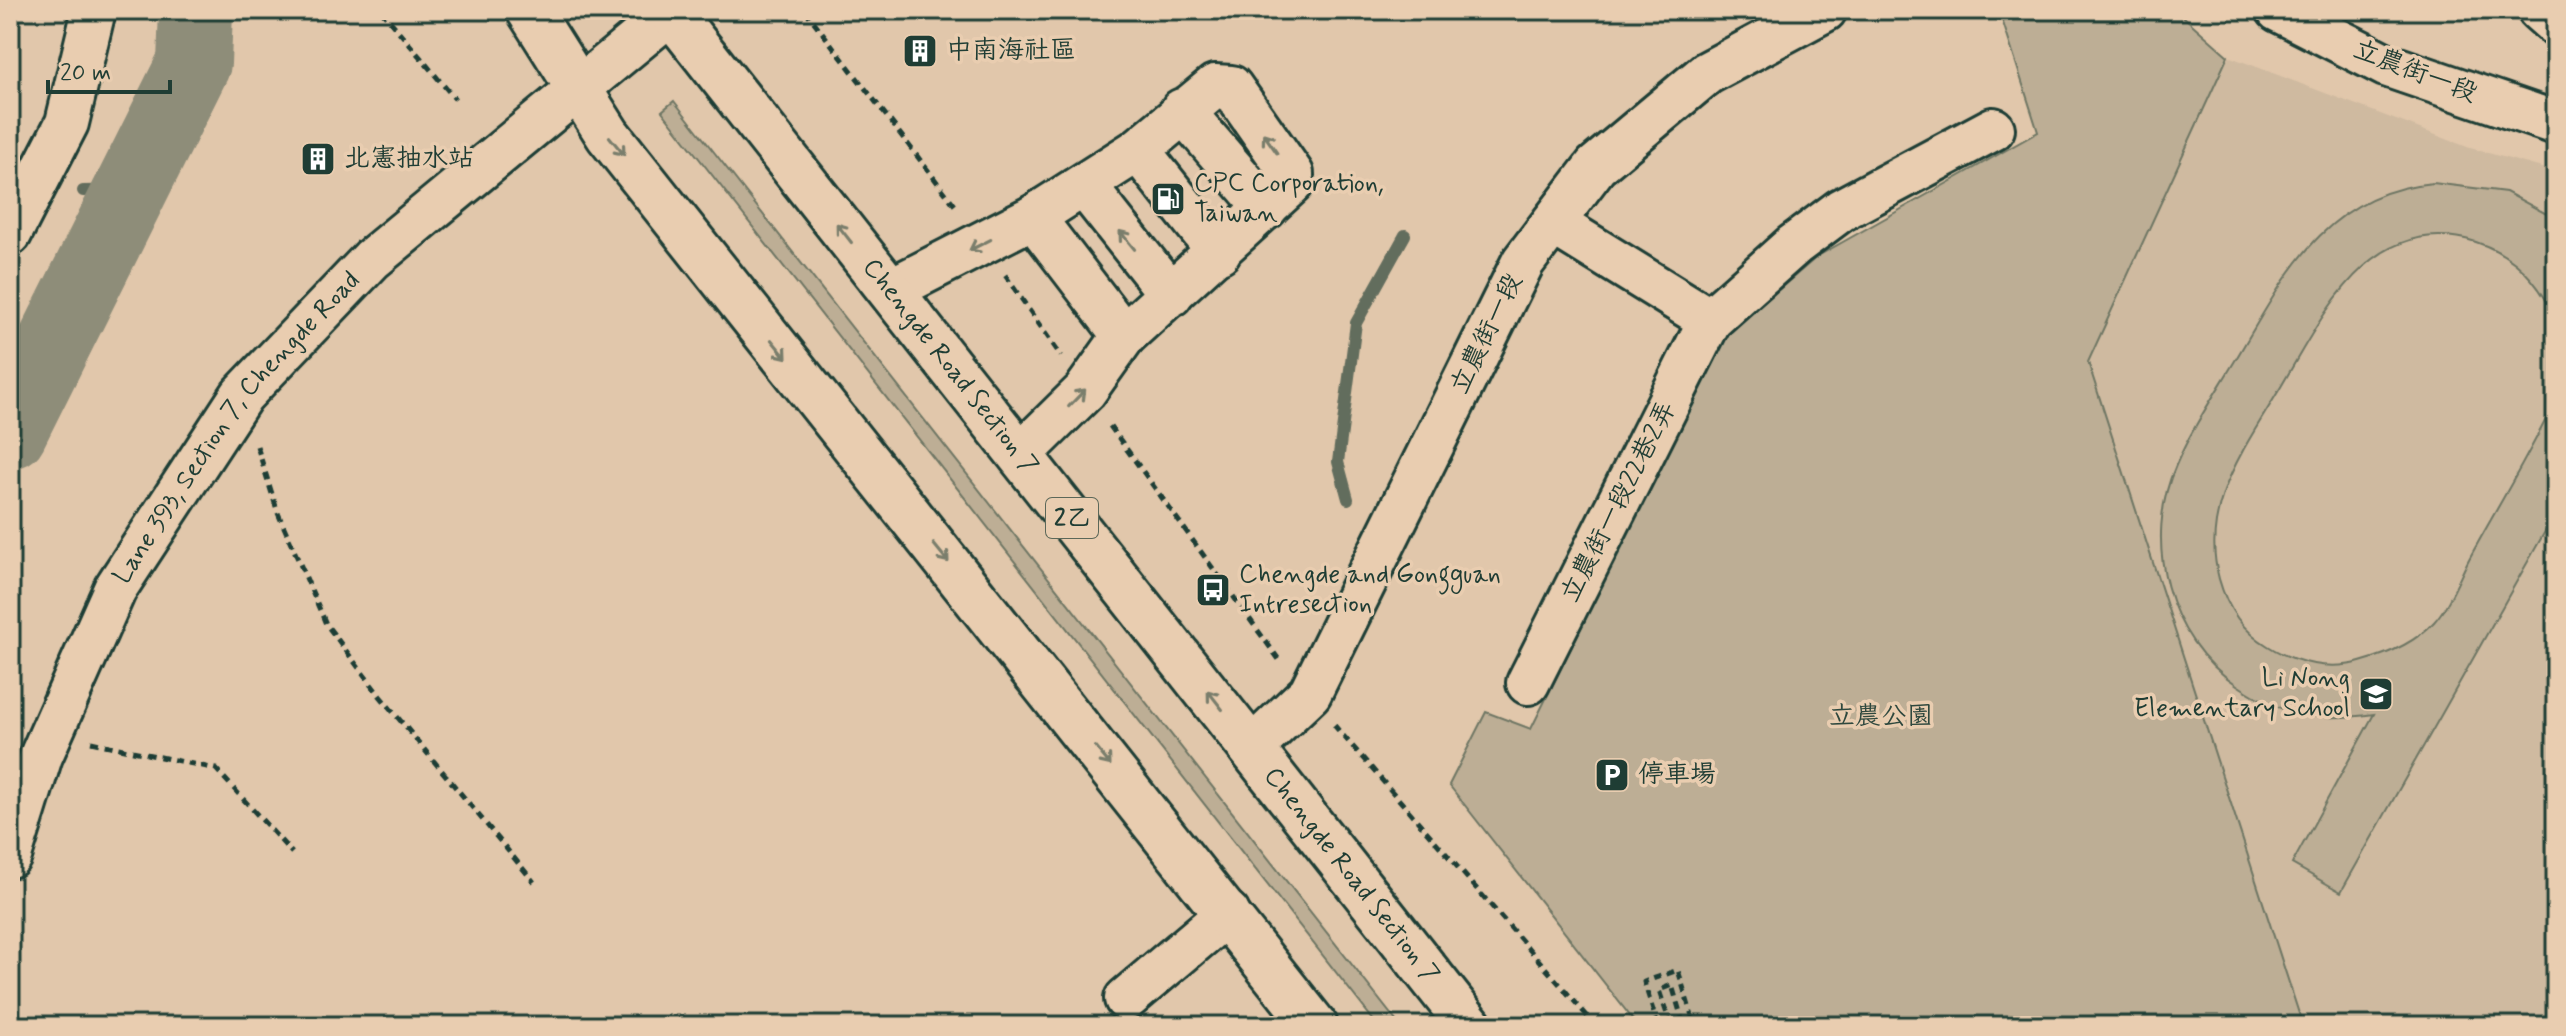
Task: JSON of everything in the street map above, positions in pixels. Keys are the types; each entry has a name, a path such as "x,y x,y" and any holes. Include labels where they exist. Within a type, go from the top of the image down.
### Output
{"main road":[{"path":"529,10 582,88 608,135 1315,1026"},
{"name":"Chengde Road Section 7","path":"672,11 1470,1026"}],"street":[{"path":"10,234 67,123 94,10"},
{"name":"立農街一段","path":"1252,748 1310,693 1523,262 1596,166 1707,73 1825,10"},
{"path":"2539,10 2556,25"},
{"name":"Lane 393, Section 7, Chengde Road","path":"10,856 51,734 115,589 242,395 372,259 672,11"},
{"name":"立農街一段","path":"2280,11 2386,65 2556,123"},
{"path":"890,290 1033,217 1138,150 1182,110 1215,86 1231,87 1292,174 1292,183 1124,336 1085,391 1022,453"},
{"path":"1553,223 1710,320 1794,245 1841,210 1993,129"},
{"path":"1138,150 1219,252"},
{"path":"1084,185 1171,295"},
{"path":"1033,217 1124,336"},
{"name":"立農街一段22巷2弄","path":"1528,683 1710,320"},
{"path":"1126,999 1228,913"}],"path":[{"path":"381,10 455,99"},
{"path":"805,10 983,243 1085,391 1283,665"},
{"path":"242,395 278,513 326,624 380,696 534,882"},
{"path":"1333,723 1596,1026"},
{"path":"51,734 216,769 292,853"},
{"path":"1658,1026 1644,982 1678,970 1695,1026"},
{"path":"1671,1026 1659,990 1672,985 1684,1026"},
{"path":"10,1020 48,1026"}],"shaded area":[{"name":"Li Nong Elementary School","path":"2228,56 2470,148 2556,172 2556,1026 2303,1026 2088,362"}],"green space":[{"name":"立農公園","path":"1999,10 2176,10 2228,56 2088,362 2303,1026 1638,1026 1449,785 1486,712 1531,729 1726,335 1818,256 2038,132"},
{"path":"674,101 1400,1026 1378,1026 662,111"},
{"path":"2433,183 2506,192 2556,219 2556,319 2534,282 2514,262 2476,242 2440,236 2408,241 2380,254 2356,274 2316,327 2241,454 2221,501 2215,526 2214,552 2222,590 2237,618 2259,640 2289,657 2312,664 2348,665 2380,656 2418,636 2439,615 2556,399 2556,512 2341,892 2292,864 2374,714 2318,717 2286,710 2254,696 2213,665 2193,642 2178,615 2162,556 2161,525 2166,494 2189,438 2291,270 2336,221 2364,203 2396,190"}],"waterway":[{"path":"10,432 194,63 196,10"},
{"path":"83,191 133,190"},
{"path":"1348,499 1338,462 1356,323 1405,235"}],"place":[{"name":"中南海社區","path":"920,51"},
{"name":"北憲抽水站","path":"318,159"},
{"name":"CPC Corporation, Taiwan","path":"1168,199"},
{"name":"Chengde and Gongguan Intresection","path":"1213,590"},
{"name":"Li Nong Elementary School","path":"2376,694"},
{"name":"停車場","path":"1612,775"}]}
